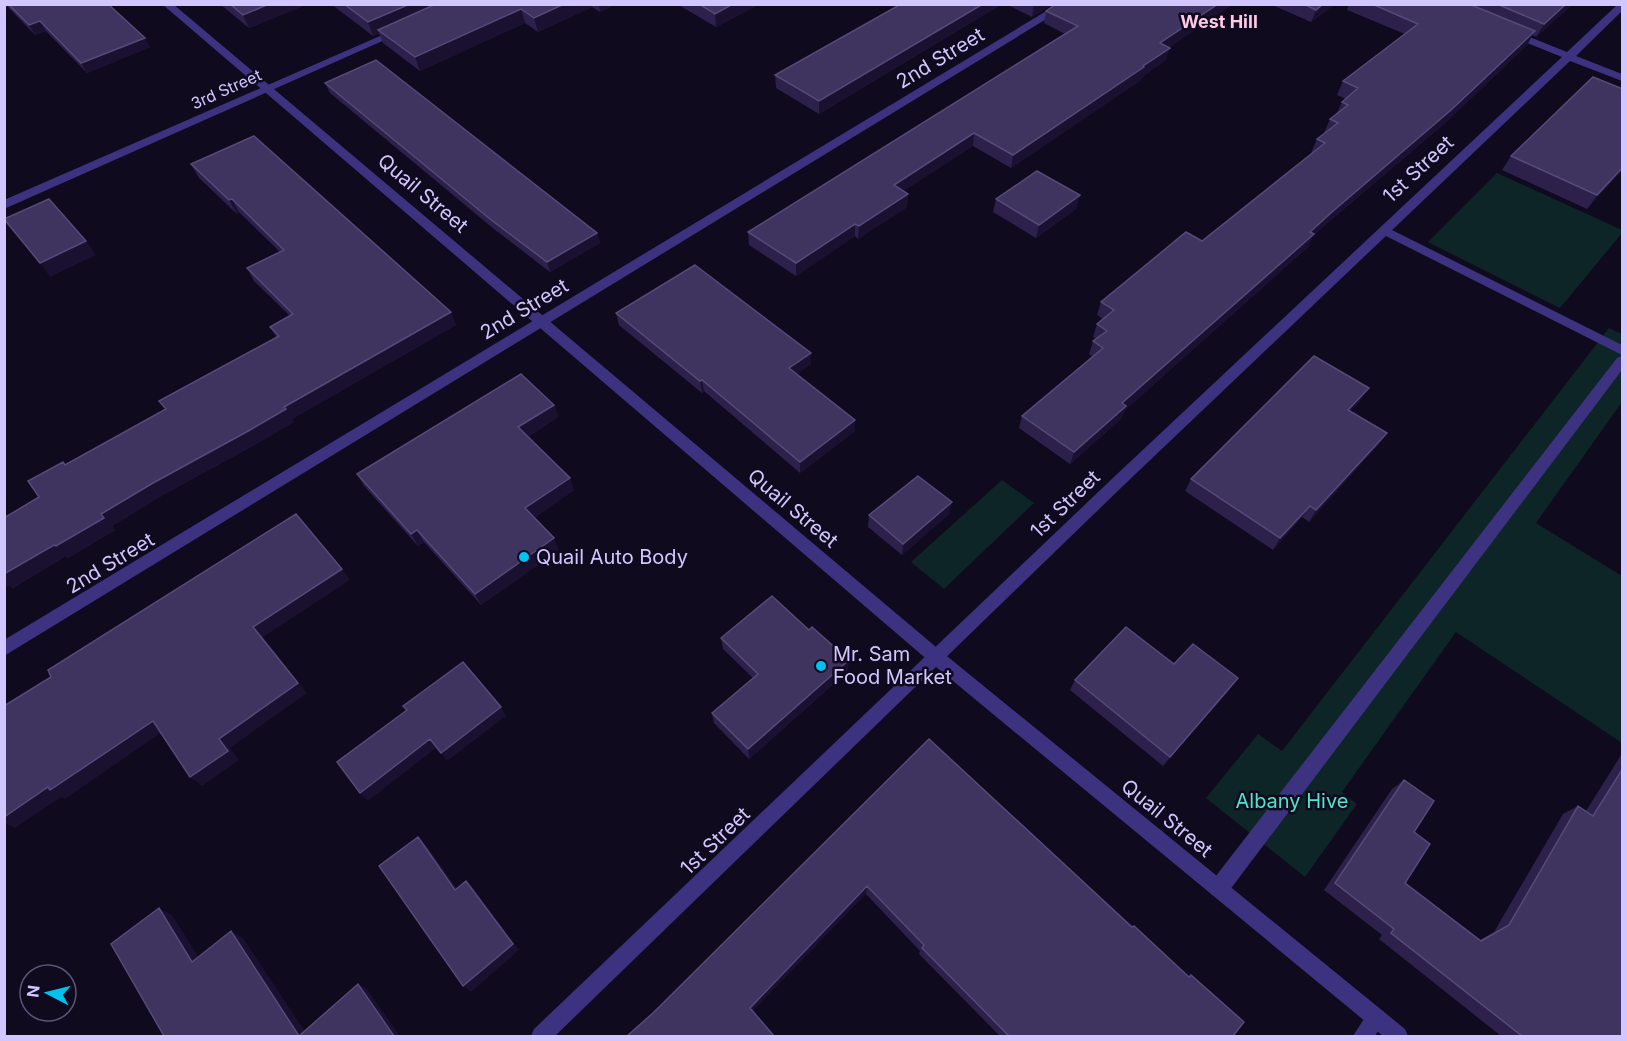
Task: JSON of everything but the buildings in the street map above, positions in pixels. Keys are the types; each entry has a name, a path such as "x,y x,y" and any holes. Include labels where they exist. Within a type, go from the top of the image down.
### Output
{"street":[{"name":"Quail Street","path":"167,4 936,657 1398,1036"},
{"name":"2nd Street","path":"4,650 1066,4"},
{"name":"1st Street","path":"542,1036 1384,230 1623,6"},
{"name":"3rd Street","path":"4,205 407,28"},
{"path":"1505,31 1623,78"},
{"path":"1384,230 1623,350"},
{"path":"1219,888 1623,361"},
{"path":"1364,1036 1376,1018"}],"green space":[{"path":"1497,173 1622,230 1622,233 1560,308 1428,242"},
{"name":"Albany Hive","path":"1609,328 1622,334 1622,402 1536,523 1622,576 1622,743 1456,632 1342,792 1357,804 1305,877 1206,798 1258,734 1282,751"},
{"path":"1002,480 1034,503 944,589 911,562"}],"place":[{"name":"Quail Auto Body","path":"524,557"},
{"name":"Mr. Sam Food Market","path":"821,666"}],"district":[{"name":"West Hill","path":"1219,21"}]}
